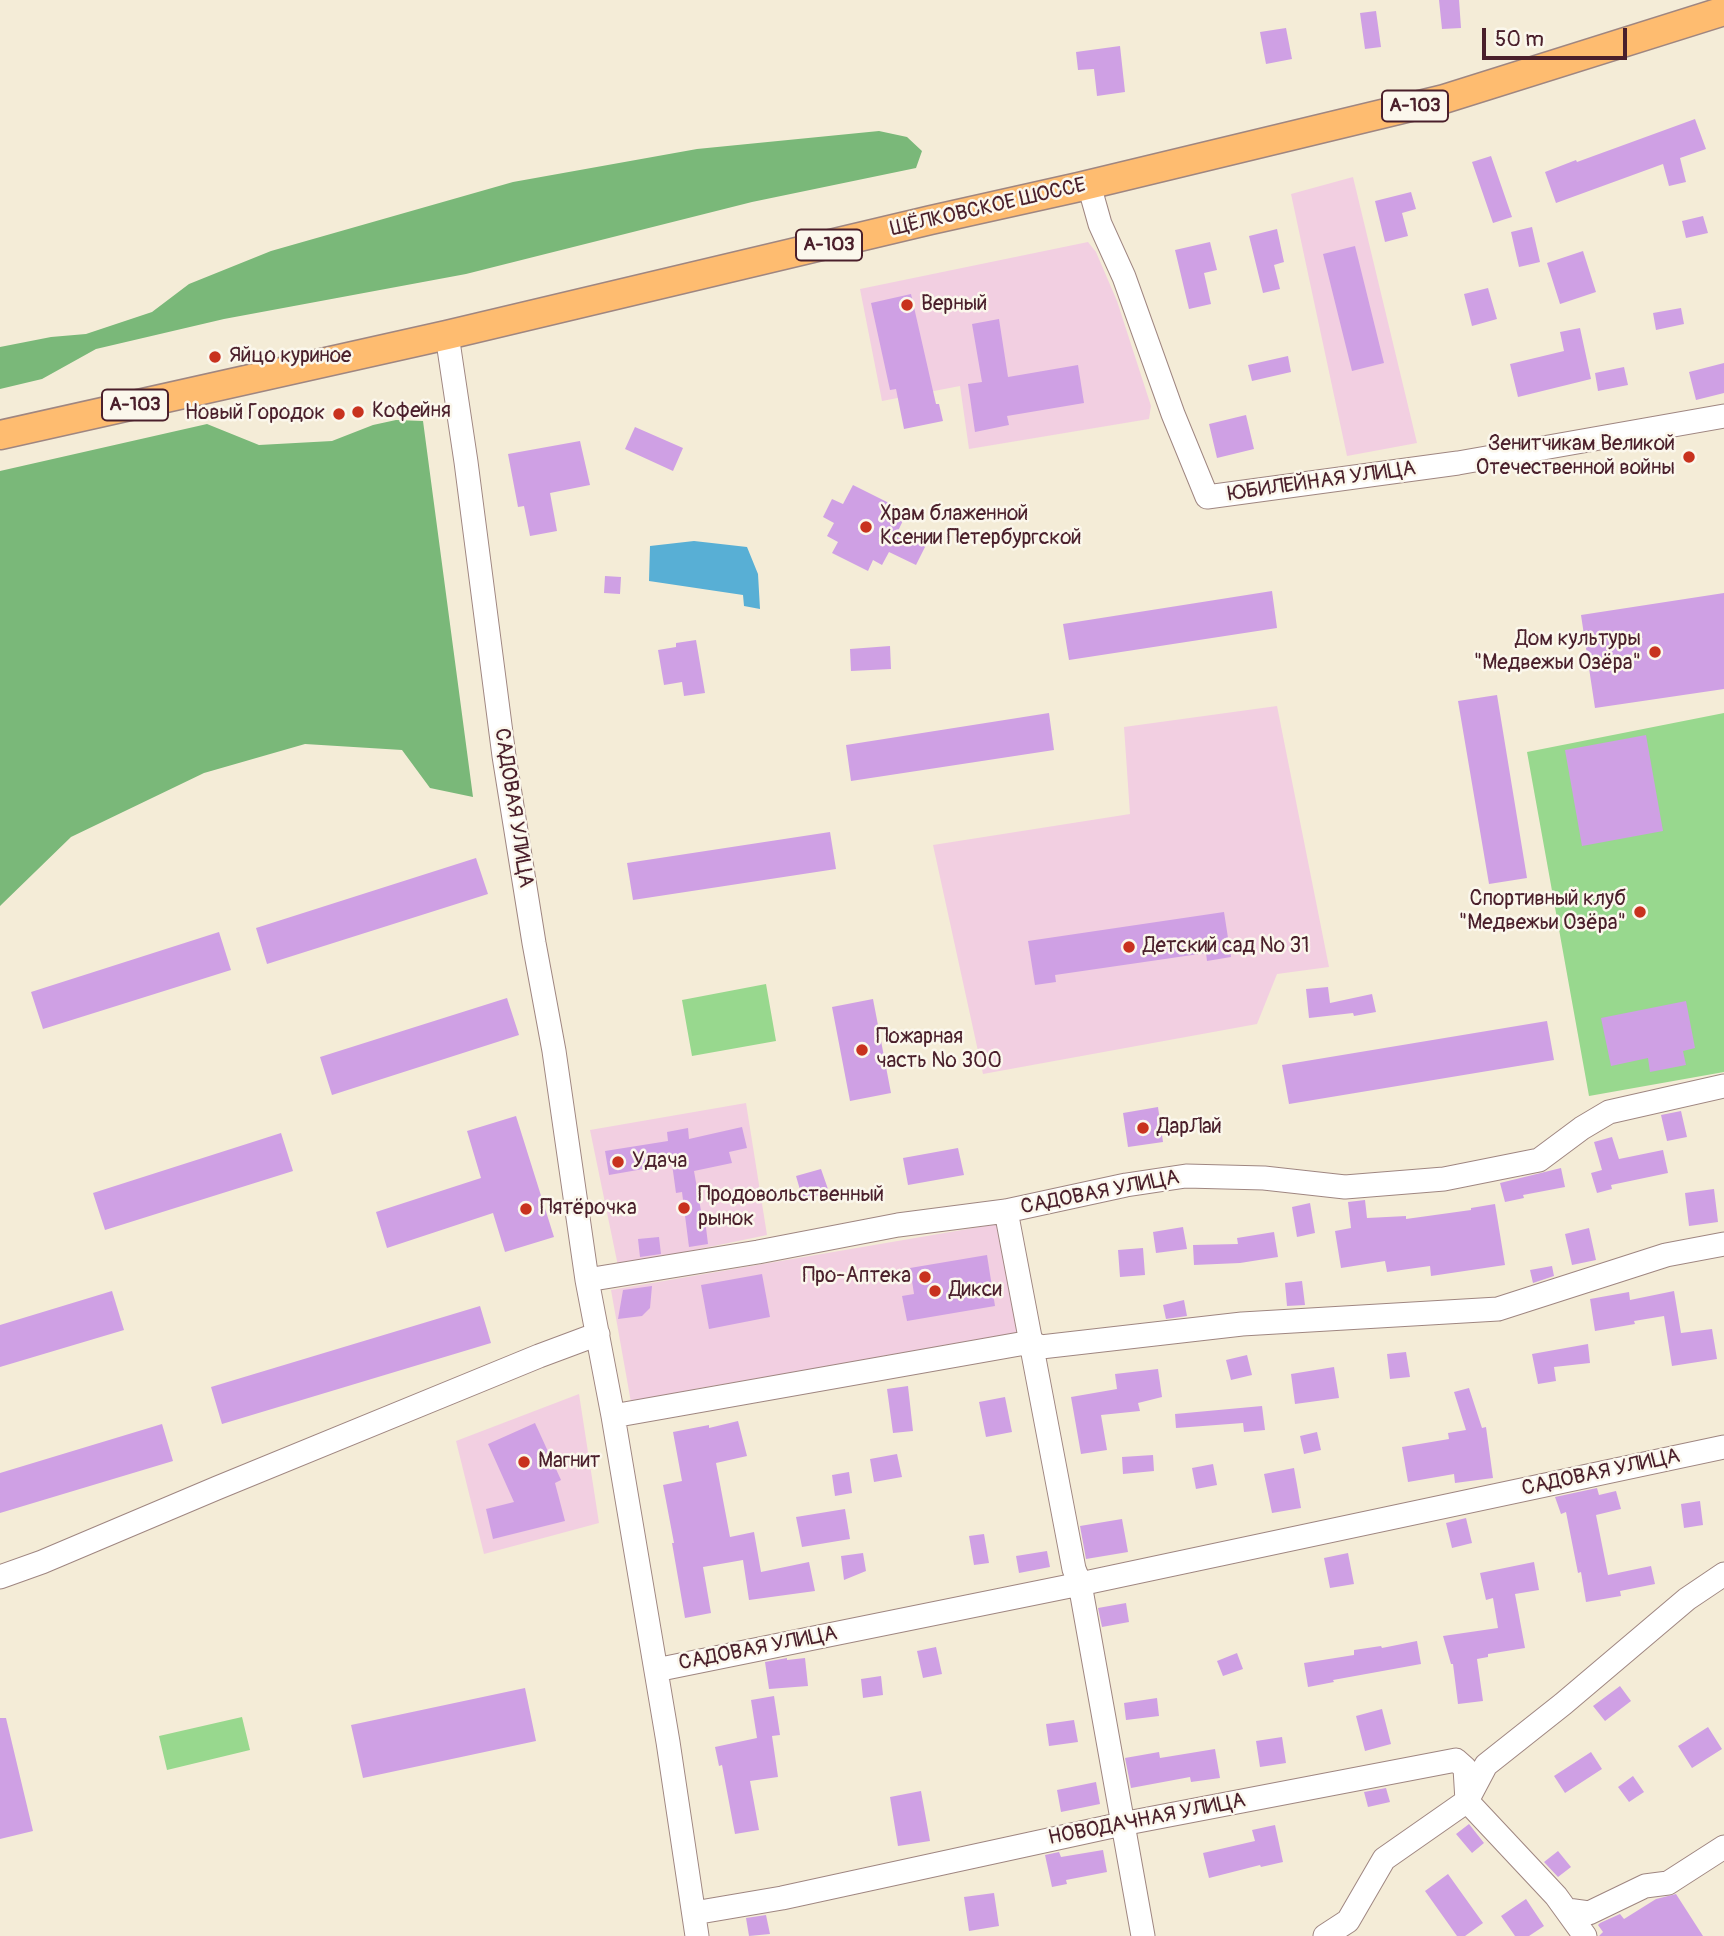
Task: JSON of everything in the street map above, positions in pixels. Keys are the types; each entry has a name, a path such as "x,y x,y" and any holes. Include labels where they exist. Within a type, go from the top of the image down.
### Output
{"main road":[{"name":"ЩЁЛКОВСКОЕ ШОССЕ","path":"0,435 447,335 1444,99 1724,11"}],"street":[{"name":"ЮБИЛЕЙНАЯ УЛИЦА","path":"1089,184 1100,224 1124,277 1172,414 1208,497 1458,463 1724,416"},
{"name":"САДОВАЯ УЛИЦА","path":"447,335 504,755 554,1051 587,1280 656,1670 696,1925"},
{"name":"САДОВАЯ УЛИЦА","path":"587,1280 758,1252 898,1225 1006,1211 1126,1185 1186,1176 1264,1178 1345,1187 1444,1179 1539,1160 1609,1112 1724,1086"},
{"path":"1006,1211 1074,1569 1080,1584 1143,1936"},
{"path":"613,1416 1031,1342 1041,1347 1242,1324 1497,1309 1666,1255 1724,1244"},
{"path":"0,1577 598,1334"},
{"name":"САДОВАЯ УЛИЦА","path":"656,1670 1080,1584 1724,1447"},
{"path":"1325,1936 1348,1921 1384,1859 1467,1801 1486,1765 1687,1599 1724,1574"},
{"name":"НОВОДАЧНАЯ УЛИЦА","path":"696,1925 782,1898 1122,1824 1456,1760 1465,1768 1467,1801"},
{"path":"1467,1801 1567,1910 1586,1936"},
{"path":"1567,1910 1589,1913 1645,1886 1668,1883 1724,1847"}],"shaded area":[{"path":"1353,177 1417,443 1347,456 1291,194"},
{"path":"1088,242 1096,252 1117,301 1151,406 1149,419 969,449 960,386 882,401 860,289"},
{"path":"1277,706 1329,967 1277,974 1257,1024 983,1074 933,845 1130,814 1124,727"},
{"name":"Продовольственный рынок","path":"746,1103 767,1235 618,1266 590,1130"},
{"path":"997,1224 1018,1334 695,1389 695,1397 632,1408 611,1290"},
{"path":"579,1394 599,1523 484,1554 456,1441"}],"green space":[{"path":"879,131 907,137 922,151 916,168 752,202 466,274 224,319 96,349 42,379 0,389 0,347 51,337 86,334 152,312 189,284 271,251 513,182 697,149"},
{"path":"396,420 423,421 473,797 430,788 402,750 305,744 204,773 71,837 0,906 0,471 207,424 259,445 332,441 373,425"},
{"name":"Спортивный клуб \"Медвежьи Озёра\"","path":"1724,713 1724,1072 1589,1096 1527,752"},
{"path":"766,984 776,1041 692,1056 682,1000"},
{"path":"242,1717 250,1750 167,1770 159,1736"}],"water":[{"path":"694,541 747,547 758,574 760,609 744,606 743,595 649,581 650,546"}],"building":[{"path":"1439,0 1459,0 1461,28 1442,29"},
{"path":"1376,11 1381,47 1365,49 1360,13"},
{"path":"1286,28 1292,59 1266,64 1260,32"},
{"path":"1120,46 1125,92 1097,96 1094,69 1078,70 1076,52"},
{"path":"1695,119 1706,149 1680,158 1686,182 1669,186 1663,164 1556,203 1545,172"},
{"path":"1491,156 1512,217 1493,223 1472,162"},
{"path":"1411,192 1416,209 1402,213 1408,236 1385,242 1375,201"},
{"path":"1703,216 1708,233 1686,238 1682,221"},
{"path":"1532,227 1540,262 1519,267 1511,232"},
{"path":"1277,229 1284,262 1274,265 1280,289 1263,293 1249,236"},
{"path":"1210,242 1217,270 1204,273 1211,304 1189,309 1175,250"},
{"path":"1355,246 1384,363 1352,371 1323,254"},
{"path":"1583,251 1596,292 1560,304 1547,263"},
{"path":"1488,288 1497,319 1472,326 1464,294"},
{"path":"911,294 936,404 939,404 943,421 904,429 896,389 890,390 871,303"},
{"path":"1681,308 1684,324 1656,330 1653,313"},
{"path":"999,319 1008,377 1078,365 1084,403 1007,416 1009,425 975,432 968,384 982,382 972,324"},
{"path":"1580,328 1591,379 1518,397 1510,364 1564,351 1560,332"},
{"path":"1288,356 1291,372 1252,381 1248,365"},
{"path":"1724,363 1724,393 1696,400 1689,372"},
{"path":"1624,367 1628,385 1598,391 1595,373"},
{"path":"1246,415 1254,449 1217,458 1209,424"},
{"path":"635,427 683,448 673,471 625,449"},
{"path":"580,441 590,485 550,493 557,531 530,536 524,506 518,507 508,454"},
{"name":"Храм блаженной Ксении Петербургской","path":"853,485 907,512 898,531 926,545 916,565 889,552 882,565 873,560 868,571 832,553 838,542 827,536 834,523 823,517 832,499 843,504"},
{"path":"605,576 621,577 620,594 604,593"},
{"path":"1272,591 1277,628 1069,660 1063,624"},
{"name":"Дом культуры \"Медвежьи Озёра\"","path":"1724,593 1724,689 1595,708 1581,615"},
{"path":"696,640 705,693 684,696 682,682 664,685 658,650 676,647 676,643"},
{"path":"890,646 891,669 851,671 850,649"},
{"path":"1497,695 1527,878 1489,884 1458,701"},
{"path":"1049,713 1054,750 851,781 846,745"},
{"path":"1646,735 1663,831 1582,846 1565,750"},
{"path":"830,832 836,869 633,900 627,863"},
{"path":"476,858 488,894 267,964 256,928"},
{"name":"Детский сад № 31","path":"1224,912 1231,957 1207,961 1206,953 1055,975 1056,982 1035,985 1028,941"},
{"path":"219,932 231,970 43,1029 31,992"},
{"path":"1328,987 1330,1003 1372,994 1376,1012 1309,1018 1306,989"},
{"path":"507,998 519,1035 332,1095 320,1057"},
{"name":"Пожарная часть № 300","path":"873,999 891,1093 850,1101 832,1007"},
{"path":"1686,1001 1695,1048 1683,1051 1686,1065 1650,1072 1648,1058 1611,1066 1601,1018"},
{"path":"1547,1021 1554,1060 1289,1104 1282,1065"},
{"name":"ДарЛай","path":"1158,1107 1163,1142 1128,1147 1123,1113"},
{"path":"1681,1111 1687,1137 1667,1141 1661,1115"},
{"path":"516,1116 554,1237 505,1252 493,1213 387,1248 376,1212 481,1178 467,1131"},
{"path":"742,1127 747,1148 729,1152 732,1163 694,1171 701,1211 704,1211 708,1244 689,1247 682,1192 676,1193 672,1164 609,1175 605,1151 668,1141 667,1132 688,1128 689,1139"},
{"path":"281,1133 293,1171 105,1230 93,1193"},
{"path":"1612,1137 1619,1159 1663,1150 1668,1173 1611,1185 1612,1189 1597,1193 1591,1173 1602,1170 1594,1142"},
{"path":"958,1148 964,1175 908,1185 903,1158"},
{"path":"1561,1168 1565,1187 1523,1195 1524,1198 1505,1202 1500,1183"},
{"path":"821,1169 829,1192 803,1200 796,1176"},
{"path":"1714,1189 1718,1222 1689,1226 1685,1193"},
{"path":"1365,1200 1367,1218 1406,1216 1406,1219 1495,1204 1505,1265 1431,1276 1430,1266 1387,1272 1385,1261 1341,1268 1335,1231 1351,1228 1348,1202"},
{"path":"1310,1203 1315,1233 1297,1237 1292,1207"},
{"path":"1183,1227 1187,1249 1156,1253 1153,1232"},
{"path":"1589,1228 1596,1260 1572,1265 1565,1234"},
{"path":"1274,1232 1278,1257 1240,1263 1194,1265 1193,1245 1238,1244 1237,1238"},
{"path":"659,1237 661,1254 640,1257 638,1239"},
{"path":"1143,1248 1145,1275 1120,1277 1118,1250"},
{"path":"987,1255 995,1306 907,1321 902,1296 914,1294 910,1268"},
{"path":"1552,1266 1554,1276 1533,1283 1530,1270"},
{"path":"762,1274 770,1317 709,1329 701,1285"},
{"path":"1302,1281 1305,1305 1287,1306 1285,1283"},
{"path":"652,1286 650,1308 642,1316 618,1319 623,1290"},
{"path":"112,1291 124,1330 0,1367 0,1325"},
{"path":"1674,1291 1681,1333 1712,1329 1717,1359 1672,1366 1664,1316 1595,1331 1590,1299 1629,1292 1630,1300"},
{"path":"1184,1300 1187,1316 1166,1319 1163,1305"},
{"path":"480,1306 491,1343 222,1424 211,1387"},
{"path":"1588,1344 1590,1363 1554,1367 1556,1381 1538,1384 1532,1354"},
{"path":"1406,1352 1410,1377 1390,1379 1387,1354"},
{"path":"1247,1355 1252,1375 1231,1380 1226,1360"},
{"path":"1334,1367 1339,1398 1295,1404 1291,1374"},
{"path":"1158,1369 1162,1397 1138,1403 1140,1411 1101,1415 1107,1450 1081,1454 1071,1397 1117,1389 1115,1374"},
{"path":"908,1386 913,1431 893,1433 887,1389"},
{"path":"1469,1388 1482,1428 1486,1427 1493,1478 1455,1483 1454,1474 1408,1482 1402,1447 1449,1439 1448,1433 1466,1430 1454,1392"},
{"path":"1005,1397 1012,1432 986,1437 979,1402"},
{"path":"1262,1406 1265,1430 1244,1432 1243,1423 1176,1428 1175,1414"},
{"path":"738,1421 747,1456 716,1463 730,1537 754,1532 761,1572 809,1562 815,1591 749,1600 743,1560 703,1567 711,1613 685,1618 663,1485 682,1481 673,1432"},
{"path":"535,1423 561,1480 555,1483 565,1521 493,1539 486,1509 514,1502 488,1444"},
{"path":"162,1424 173,1461 0,1513 0,1473"},
{"path":"1317,1432 1321,1450 1304,1454 1300,1436"},
{"path":"897,1454 902,1477 874,1482 870,1459"},
{"path":"1153,1455 1154,1471 1123,1474 1122,1457"},
{"path":"1213,1464 1217,1485 1196,1489 1192,1468"},
{"path":"1294,1468 1301,1508 1272,1513 1264,1474"},
{"path":"849,1472 852,1493 835,1496 832,1475"},
{"path":"1597,1488 1599,1495 1616,1491 1621,1509 1596,1515 1608,1575 1651,1566 1655,1584 1620,1591 1621,1596 1586,1602 1566,1512 1561,1514 1555,1497"},
{"path":"1700,1501 1703,1525 1684,1528 1681,1504"},
{"path":"845,1509 850,1539 802,1547 796,1517"},
{"path":"1466,1518 1472,1543 1452,1548 1446,1523"},
{"path":"1122,1519 1128,1552 1086,1559 1080,1526"},
{"path":"984,1534 989,1563 974,1565 969,1536"},
{"path":"1047,1551 1050,1567 1019,1573 1016,1556"},
{"path":"863,1553 866,1571 844,1580 841,1556"},
{"path":"1348,1553 1354,1584 1330,1588 1324,1558"},
{"path":"1534,1562 1539,1590 1515,1594 1525,1648 1488,1654 1488,1657 1477,1659 1483,1701 1458,1704 1453,1664 1443,1636 1498,1628 1493,1598 1486,1600 1480,1573"},
{"path":"1126,1603 1129,1622 1102,1627 1098,1608"},
{"path":"1417,1641 1421,1664 1308,1687 1304,1663 1354,1655 1354,1650"},
{"path":"936,1647 942,1674 923,1678 917,1651"},
{"path":"1237,1653 1243,1669 1223,1676 1217,1661"},
{"path":"805,1658 808,1686 769,1689 765,1662"},
{"path":"881,1676 883,1695 863,1698 861,1679"},
{"path":"1620,1686 1631,1701 1605,1721 1593,1706"},
{"path":"525,1688 536,1741 363,1778 351,1725"},
{"path":"774,1696 780,1735 772,1736 778,1777 750,1781 759,1830 735,1834 722,1765 719,1766 715,1747 757,1738 751,1700"},
{"path":"1157,1698 1159,1716 1126,1720 1124,1703"},
{"path":"1382,1709 1391,1744 1365,1751 1356,1716"},
{"path":"0,1718 6,1718 33,1831 0,1839"},
{"path":"1074,1720 1078,1742 1049,1746 1046,1724"},
{"path":"1708,1727 1722,1749 1692,1768 1678,1746"},
{"path":"1282,1737 1286,1763 1260,1767 1256,1741"},
{"path":"1215,1749 1220,1778 1191,1782 1190,1777 1131,1788 1125,1758 1159,1752 1160,1758"},
{"path":"1591,1752 1602,1769 1565,1793 1554,1776"},
{"path":"1633,1776 1644,1792 1629,1802 1618,1787"},
{"path":"1096,1782 1100,1804 1061,1812 1057,1790"},
{"path":"1386,1788 1390,1802 1368,1807 1364,1792"},
{"path":"921,1791 930,1841 898,1846 890,1797"},
{"path":"1469,1824 1484,1843 1472,1853 1456,1834"},
{"path":"1275,1825 1283,1862 1209,1878 1203,1853 1255,1841 1252,1830"},
{"path":"1103,1850 1107,1872 1066,1880 1067,1884 1052,1887 1045,1855 1059,1852 1061,1857"},
{"path":"1558,1851 1571,1867 1558,1877 1544,1862"},
{"path":"1448,1874 1483,1923 1465,1936 1457,1936 1425,1891"},
{"path":"994,1893 999,1926 969,1931 964,1897"},
{"path":"1676,1894 1703,1936 1599,1936 1603,1932 1598,1925 1600,1923 1620,1914 1624,1919 1656,1899"},
{"path":"1526,1899 1544,1926 1529,1936 1515,1936 1501,1916"},
{"path":"766,1915 770,1934 749,1936 746,1918"}],"place":[{"name":"Верный","path":"907,305"},
{"name":"Яйцо куриное","path":"215,357"},
{"name":"Кофейня","path":"358,412"},
{"name":"Новый Городок","path":"339,414"},
{"name":"Зенитчикам Великой Отечественной войны","path":"1689,457"},
{"name":"Храм блаженной Ксении Петербургской","path":"866,527"},
{"name":"Дом культуры \"Медвежьи Озёра\"","path":"1655,652"},
{"name":"Спортивный клуб \"Медвежьи Озёра\"","path":"1640,912"},
{"name":"Детский сад № 31","path":"1129,947"},
{"name":"Пожарная часть № 300","path":"862,1050"},
{"name":"ДарЛай","path":"1143,1128"},
{"name":"Удача","path":"618,1162"},
{"name":"Продовольственный рынок","path":"684,1208"},
{"name":"Пятёрочка","path":"526,1209"},
{"name":"Про-Аптека","path":"925,1277"},
{"name":"Дикси","path":"935,1291"},
{"name":"Магнит","path":"524,1462"}]}
